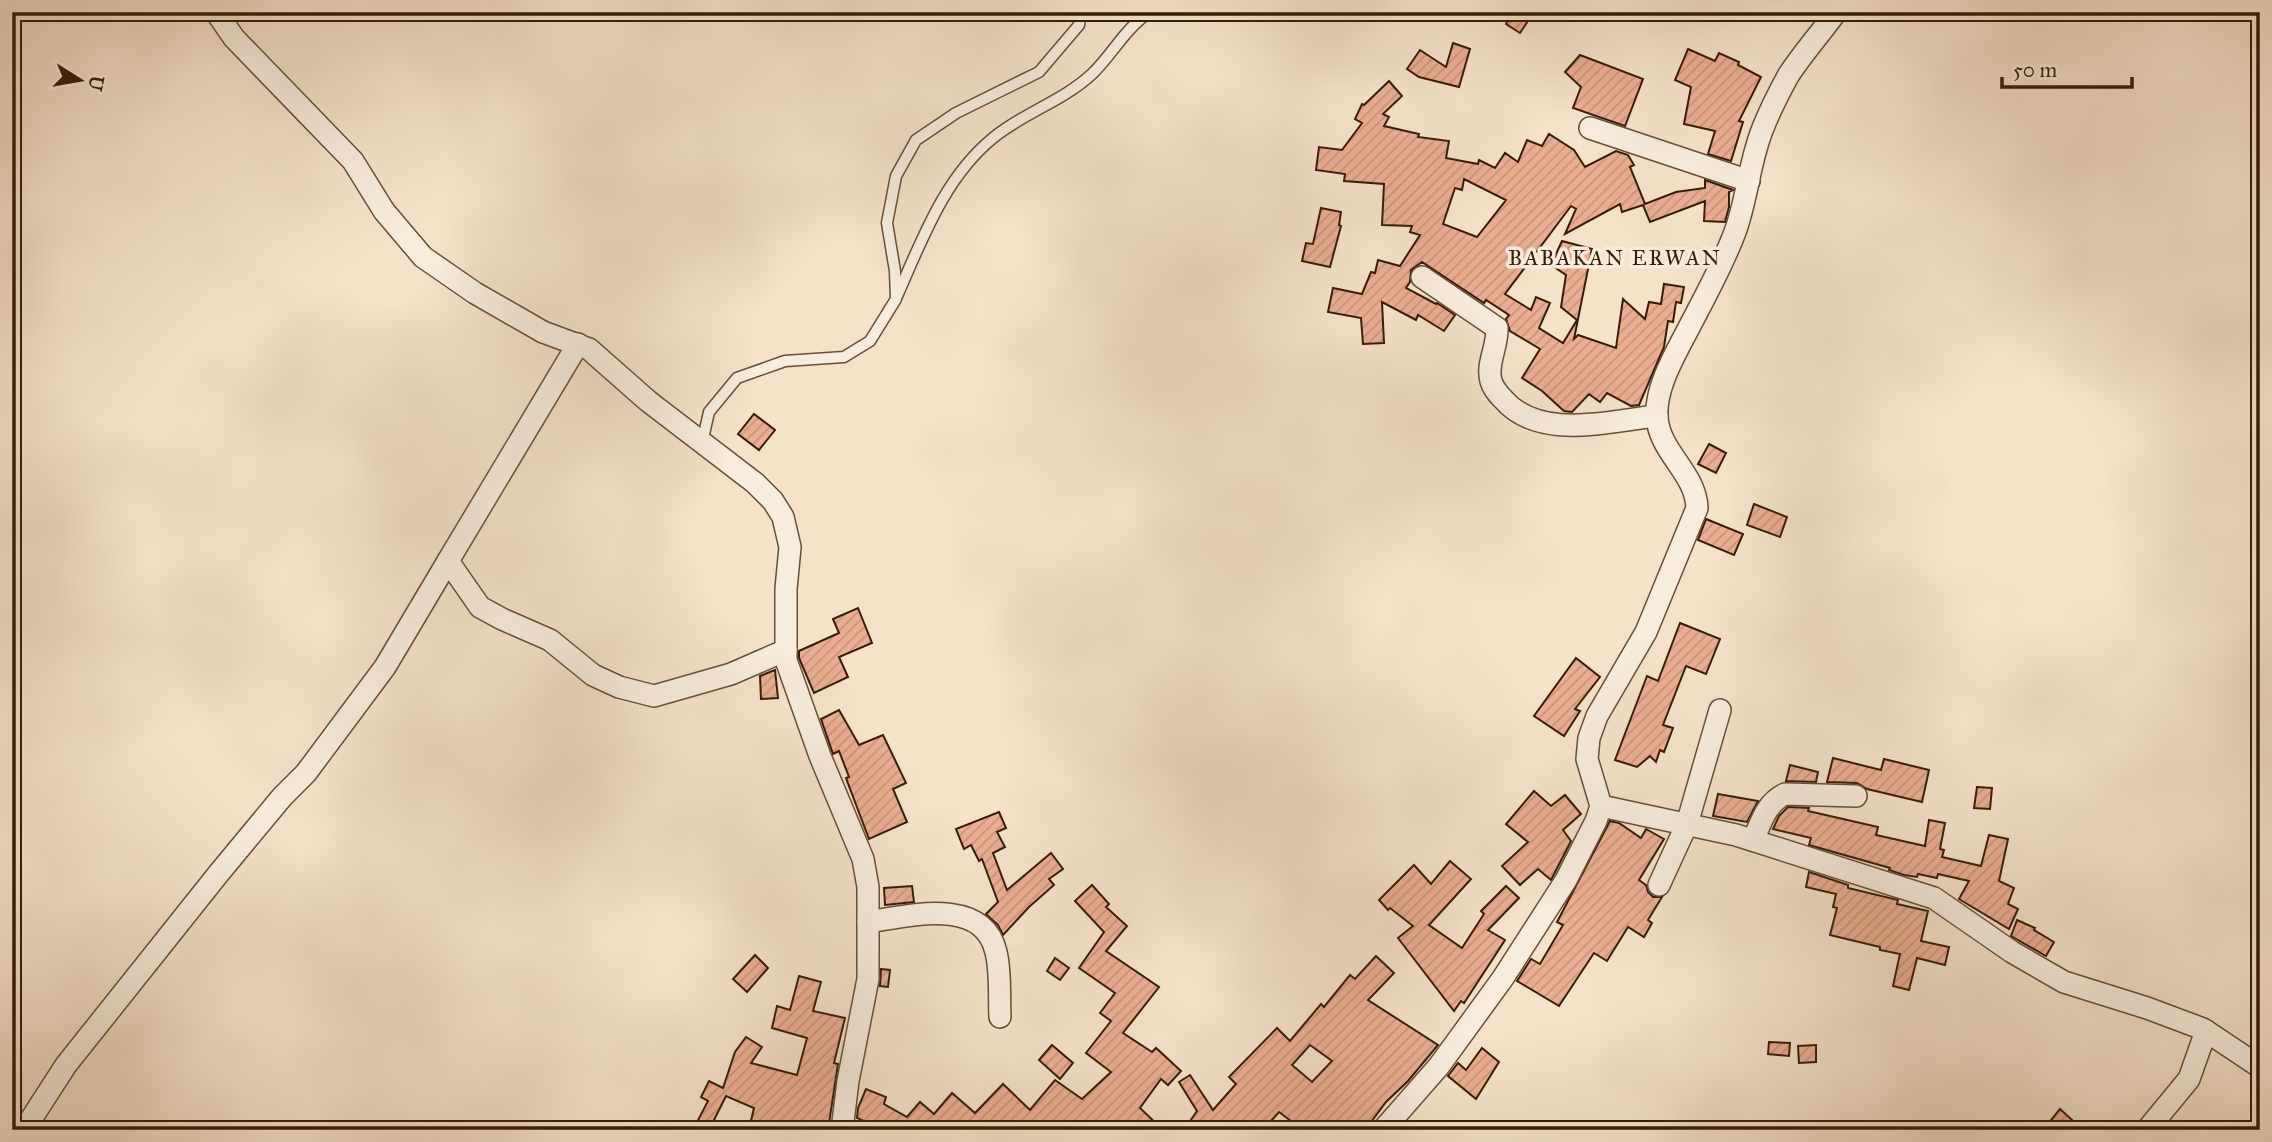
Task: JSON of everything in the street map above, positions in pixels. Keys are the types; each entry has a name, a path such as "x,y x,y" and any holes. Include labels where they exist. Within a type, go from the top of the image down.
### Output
{"street":[{"path":"216,12 234,38 353,161 384,211 423,257 475,293 520,319 589,349 648,401 755,483 774,501 783,517 790,547 786,589 786,660 820,756 863,859 868,887 868,979 848,1080 842,1130"},
{"path":"1383,1130 1439,1066 1503,978 1566,880 1596,821 1601,806 1587,759 1589,738 1597,716 1646,632 1697,508 1697,496 1693,486 1668,449 1657,416 1670,366 1735,232 1756,147 1789,76 1836,12"},
{"path":"1590,128 1749,181"},
{"path":"1422,277 1497,328 1490,371 1491,382 1510,408 1525,417 1559,426 1657,416"},
{"path":"23,1130 83,1044 211,883 282,797 306,773 385,667 578,344"},
{"path":"448,561 480,607 502,620 550,640 593,675 619,687 654,696 731,674 786,650"},
{"path":"1658,885 1687,824 1720,710"},
{"path":"1753,841 1768,808 1775,799 1785,794 1856,796"},
{"path":"1601,806 1753,841 1934,898 2012,952 2064,982 2147,1007 2206,1031 2260,1067"},
{"path":"868,922 936,913 978,922 987,931 996,950 1000,1017"},
{"path":"2147,1130 2189,1079 2206,1031"}],"lane":[{"path":"896,299 895,271 887,223 896,176 916,140 956,113 1039,72 1079,25 1080,12"},
{"path":"702,443 709,412 737,378 785,361 844,357 870,341 896,299 927,230 957,175 993,137 1057,99 1091,74 1137,20 1150,12"}],"building":[{"path":"1513,12 1534,12 1520,33 1506,24"},
{"path":"1453,43 1470,49 1459,87 1419,77 1407,69 1420,50 1446,67"},
{"path":"1688,49 1715,61 1719,53 1739,62 1738,65 1761,77 1739,121 1743,122 1731,161 1708,154 1715,131 1684,124 1691,87 1675,80"},
{"path":"1580,55 1643,79 1625,126 1573,108 1581,87 1565,72"},
{"path":"1389,81 1402,96 1383,114 1389,117 1384,126 1419,134 1418,137 1449,141 1446,158 1478,164 1479,160 1495,168 1505,153 1518,162 1527,140 1542,146 1549,134 1574,150 1585,167 1616,151 1628,155 1634,165 1630,167 1645,204 1676,192 1705,188 1705,180 1733,190 1729,192 1725,222 1704,221 1705,201 1650,222 1643,205 1622,212 1620,204 1565,234 1576,209 1571,206 1505,294 1531,310 1536,297 1550,303 1539,328 1563,343 1577,320 1561,307 1566,275 1551,265 1562,241 1592,249 1574,339 1578,335 1616,348 1623,299 1645,319 1649,302 1661,304 1664,284 1684,287 1681,303 1676,302 1673,322 1668,321 1664,347 1639,405 1631,406 1607,393 1600,402 1589,394 1572,412 1564,411 1542,391 1522,378 1540,349 1510,331 1506,319 1509,315 1486,300 1484,303 1422,262 1411,270 1410,282 1406,288 1455,315 1444,331 1418,315 1416,320 1382,302 1384,343 1363,344 1361,318 1328,312 1333,288 1362,294 1371,272 1375,273 1378,260 1400,266 1420,235 1410,232 1412,226 1382,225 1384,184 1344,181 1345,174 1316,170 1319,147 1342,150 1362,123 1355,119 1362,104","holes":["1464,179 1506,200 1477,237 1443,224 1455,188 1462,190"]},
{"path":"1321,208 1341,212 1341,226 1330,267 1302,261 1306,243 1313,244"},
{"path":"754,414 775,430 759,450 738,434"},
{"path":"1709,444 1726,453 1716,473 1698,464"},
{"path":"1754,504 1787,517 1780,537 1747,525"},
{"path":"1706,519 1743,534 1734,555 1698,540"},
{"path":"858,608 872,643 839,657 848,677 814,693 799,658 799,651 839,633 833,619"},
{"path":"1680,623 1720,639 1706,674 1686,666 1663,725 1673,728 1664,752 1660,750 1656,762 1650,756 1637,767 1615,760 1647,676 1658,681"},
{"path":"1576,658 1600,677 1575,709 1580,711 1564,736 1534,716"},
{"path":"775,670 778,698 761,699 760,676"},
{"path":"839,710 859,745 883,735 906,783 893,789 907,822 869,839 839,751 833,754 821,719"},
{"path":"1833,758 1881,770 1884,759 1929,770 1922,802 1867,789 1857,783 1827,782"},
{"path":"1790,765 1818,772 1816,782 1786,781"},
{"path":"1977,787 1992,788 1990,809 1974,808"},
{"path":"1534,791 1551,806 1565,795 1581,814 1563,830 1571,841 1551,880 1538,869 1520,885 1502,866 1528,842 1506,824"},
{"path":"1718,794 1758,801 1747,822 1713,816"},
{"path":"1788,807 1809,808 1808,811 1878,827 1876,835 1925,846 1929,820 1945,823 1940,849 1944,850 1942,857 1981,866 1989,835 2008,839 1999,881 2014,888 2008,904 2018,909 2009,929 1959,899 1969,881 1938,874 1937,878 1918,874 1917,877 1904,875 1889,870 1890,868 1809,845 1811,838 1773,829 1779,816"},
{"path":"999,812 1006,828 997,832 1005,847 993,853 1007,890 1051,853 1063,869 1049,879 1054,885 1003,935 998,925 986,914 998,902 982,859 979,861 971,845 964,849 956,829"},
{"path":"1610,821 1619,823 1641,838 1646,829 1664,839 1639,880 1646,885 1653,897 1662,897 1648,920 1652,923 1644,937 1628,927 1607,961 1594,953 1559,1006 1517,981 1531,959 1540,964 1563,925 1557,922"},
{"path":"1450,861 1471,879 1429,925 1462,948 1484,914 1481,911 1506,886 1519,898 1488,930 1505,940 1464,1003 1461,1001 1454,1011 1398,938 1413,926 1390,908 1388,910 1379,900 1414,865 1431,884"},
{"path":"1809,872 1848,885 1848,888 1898,900 1897,904 1928,911 1921,941 1949,947 1945,965 1917,958 1909,990 1893,986 1900,954 1830,935 1837,908 1833,907 1836,894 1806,887"},
{"path":"1092,885 1109,904 1106,907 1127,926 1106,951 1159,987 1123,1033 1152,1052 1156,1048 1181,1071 1168,1085 1161,1079 1140,1108 1163,1130 894,1130 879,1121 877,1127 857,1118 866,1089 886,1097 884,1104 907,1117 920,1102 934,1114 952,1093 975,1113 1003,1084 1030,1110 1055,1080 1082,1099 1111,1072 1086,1053 1111,1021 1100,1013 1115,993 1079,968 1104,932 1075,901"},
{"path":"912,886 914,902 885,905 884,888"},
{"path":"2017,920 2035,928 2034,930 2054,942 2046,956 2011,936"},
{"path":"755,955 768,968 747,992 733,979"},
{"path":"1376,956 1394,973 1368,1000 1438,1045 1386,1102 1365,1130 1303,1130 1279,1112 1263,1130 1184,1130 1197,1111 1179,1082 1190,1075 1213,1110 1236,1084 1229,1077 1277,1028 1290,1041 1321,1004 1324,1007 1350,975 1355,979","holes":["1310,1045 1332,1061 1312,1082 1292,1065"]},
{"path":"1055,958 1069,968 1060,980 1047,971"},
{"path":"881,969 890,970 888,987 880,986"},
{"path":"799,976 821,982 813,1011 845,1018 834,1063 838,1064 828,1130 796,1130 797,1127 767,1121 766,1128 750,1125 754,1108 726,1096 709,1130 695,1126 708,1101 701,1097 709,1081 723,1088 735,1052 746,1037 762,1047 751,1063 797,1075 807,1038 772,1028 777,1006 790,1010"},
{"path":"1769,1042 1790,1043 1789,1056 1768,1054"},
{"path":"1052,1045 1073,1063 1060,1079 1039,1060"},
{"path":"1816,1045 1816,1062 1799,1063 1798,1046"},
{"path":"1482,1048 1499,1062 1476,1099 1448,1076 1458,1063 1466,1070"},
{"path":"2060,1109 2083,1130 2043,1130"}],"district":[{"name":"BABAKAN ERWAN","path":"1615,258"}]}
